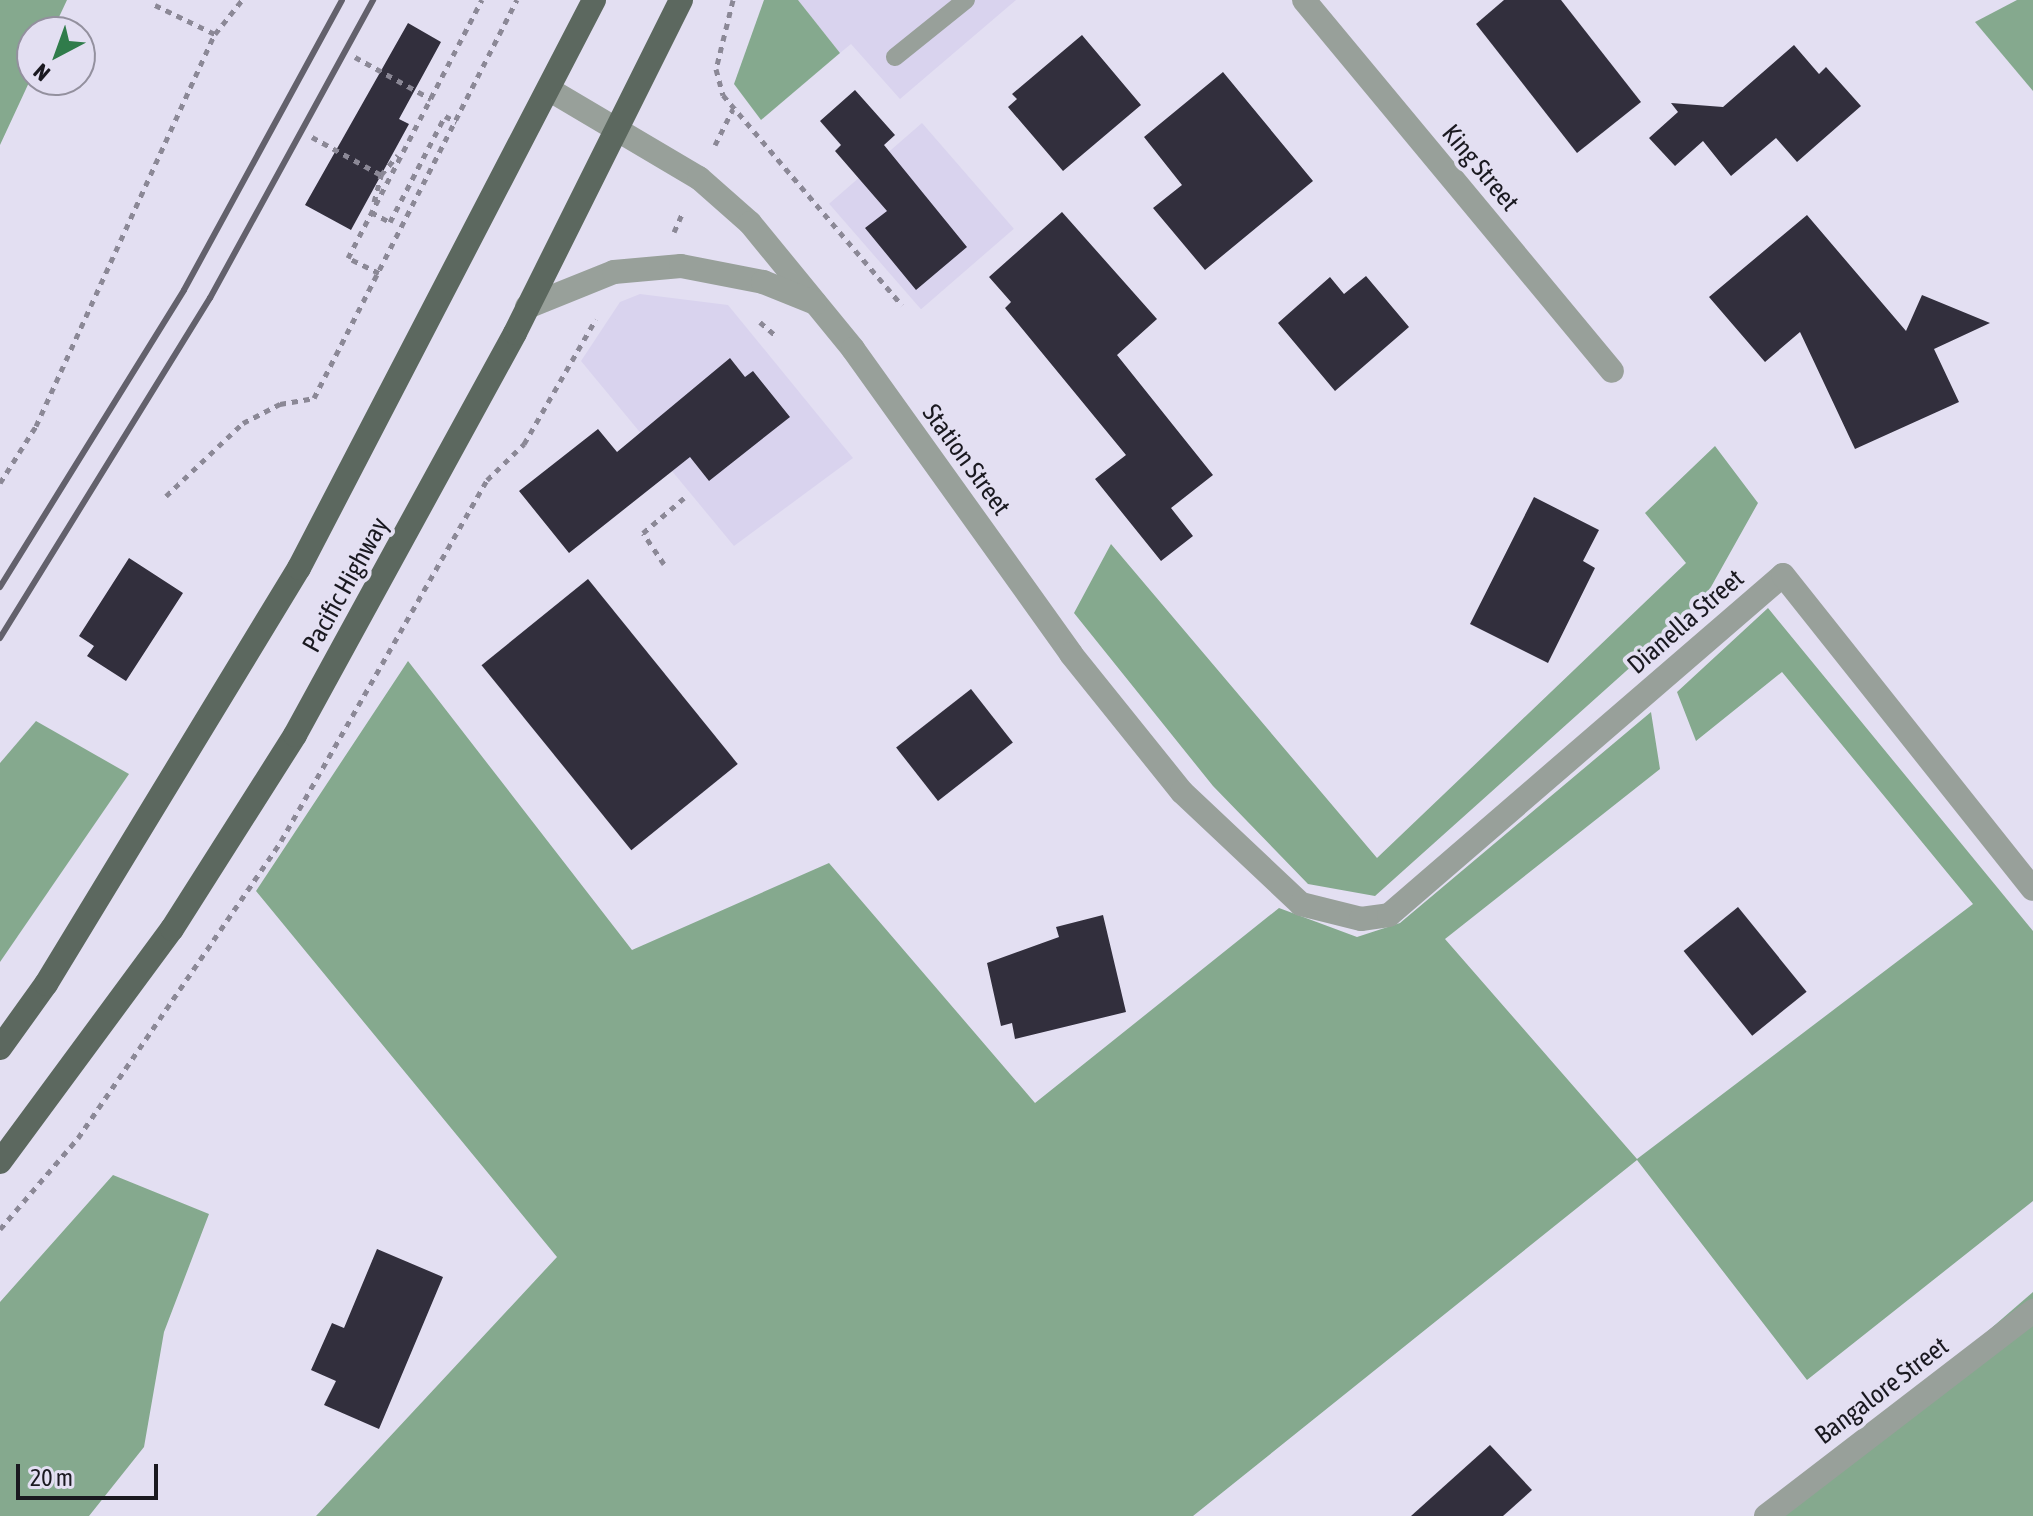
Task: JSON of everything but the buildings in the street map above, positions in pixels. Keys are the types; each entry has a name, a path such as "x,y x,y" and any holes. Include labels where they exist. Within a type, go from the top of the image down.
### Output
{"main road":[{"name":"Pacific Highway","path":"0,1048 46,984 299,568 550,90 594,0"},
{"name":"Pacific Highway","path":"0,1162 172,929 295,735 527,307 619,129 681,0"}],"street":[{"name":"King Street","path":"1304,0 1612,371"},
{"name":"Station Street","path":"550,90 619,129 719,194 817,304 1071,654 1182,792 1301,904"},
{"path":"527,307 614,272 681,266 763,282 817,304"},
{"name":"Dianella Street","path":"1301,904 1361,919 1389,915 1783,575 2033,889"},
{"name":"Bangalore Street","path":"1766,1516 2033,1311"}],"lane":[{"path":"895,57 966,0"}],"path":[{"path":"0,483 36,426 215,34 242,0"},
{"path":"379,273 348,258 482,0"},
{"path":"166,496 243,423 280,404 314,398 517,0"},
{"path":"733,0 716,69 723,95 902,305"},
{"path":"155,5 215,34"},
{"path":"355,57 431,99"},
{"path":"371,212 390,222 445,116 457,122"},
{"path":"312,137 381,175"},
{"path":"371,212 381,175 407,144"},
{"path":"0,1229 78,1138 281,841 487,480 524,444 601,312"},
{"path":"756,318 775,335"},
{"path":"664,564 643,533 684,498"}],"shaded area":[{"path":"798,0 1016,0 900,99 851,44 840,53"},
{"path":"922,123 1014,229 921,309 829,204"},
{"path":"640,294 728,305 853,458 734,546 581,361 620,302"}],"green space":[{"path":"0,0 67,0 60,16 16,16 16,96 23,96 0,145"},
{"path":"764,0 798,0 840,53 761,120 734,84"},
{"path":"2017,0 2033,0 2033,91 1975,22"},
{"path":"1715,446 1758,503 1702,603 1375,896 1308,884 1213,786 1074,613 1111,544 1377,858 1686,563 1645,513"},
{"path":"1768,608 2033,931 2033,1201 1807,1380 1637,1160 1193,1516 316,1516 557,1257 256,891 408,661 632,950 829,863 1035,1103 1279,908 1357,937 1400,923 1651,712 1660,769 1445,939 1637,1159 1973,904 1782,672 1696,741 1677,692"},
{"path":"36,721 129,774 0,962 0,763"},
{"path":"113,1175 209,1214 164,1332 144,1447 89,1516 0,1516 0,1302"},
{"path":"2033,1292 2033,1516 1775,1516 1854,1447"}],"railway":[{"path":"0,587 184,290 342,0"},
{"path":"0,638 210,298 373,0"}]}
